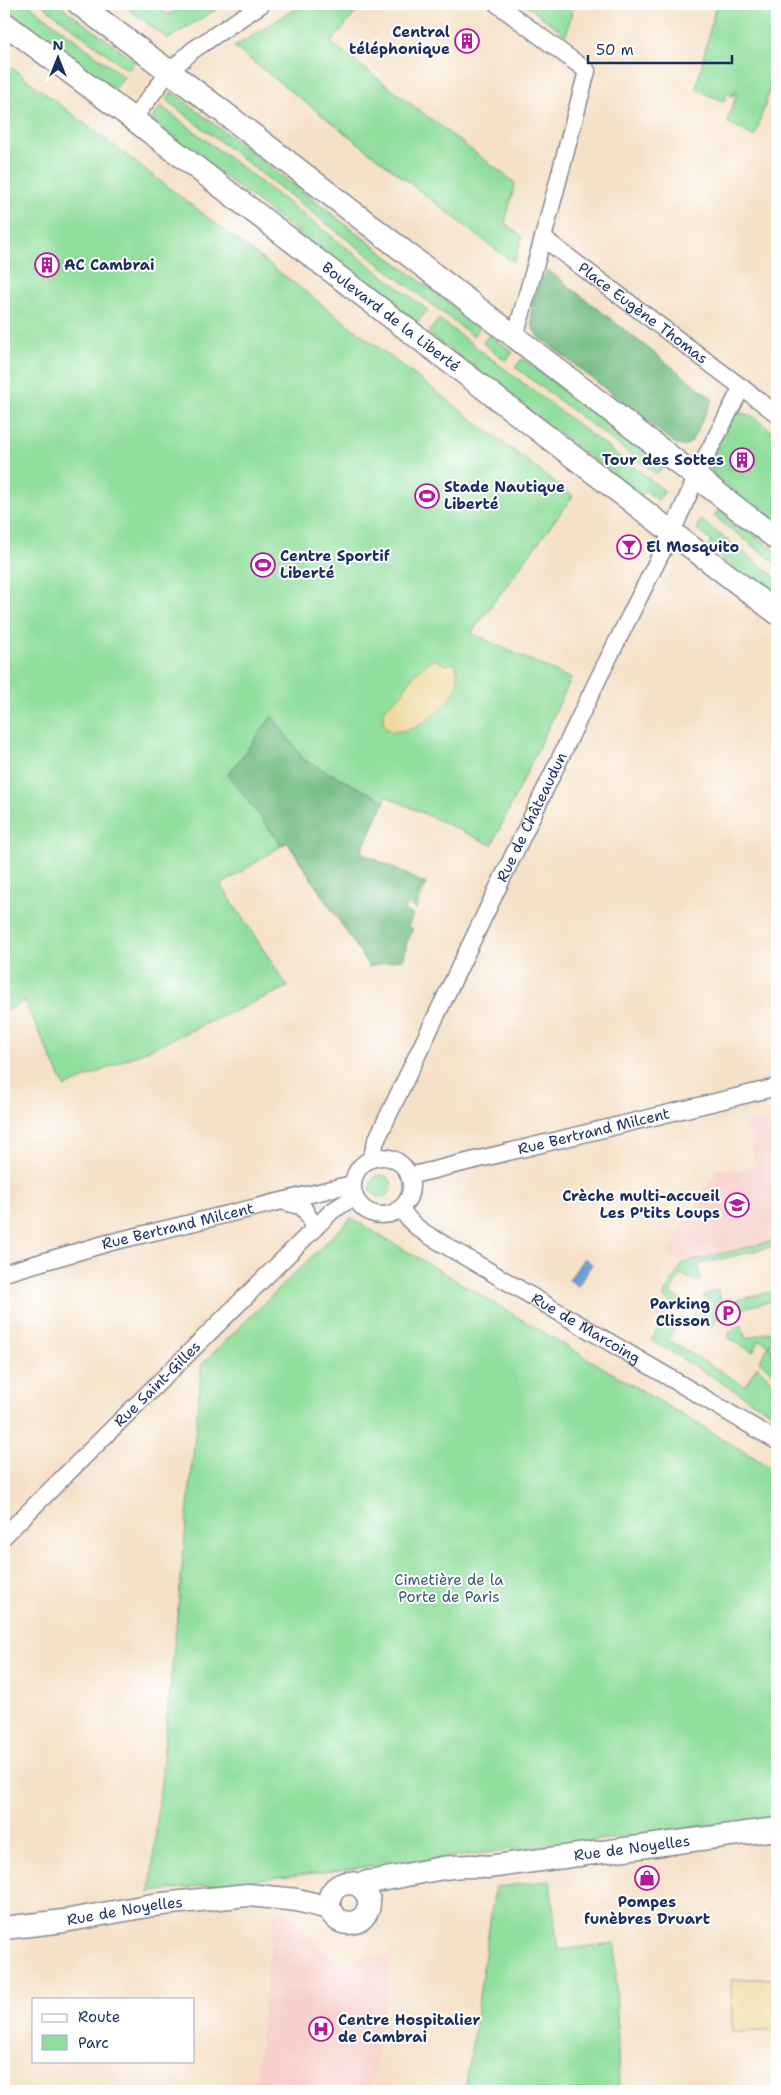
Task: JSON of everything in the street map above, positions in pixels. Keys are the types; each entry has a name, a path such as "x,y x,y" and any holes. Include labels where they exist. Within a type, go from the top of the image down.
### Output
{"main road":[{"path":"79,4 777,539"},
{"name":"Boulevard de la Liberté","path":"4,23 777,612"},
{"name":"Rue de Noyelles","path":"364,1894 463,1876 488,1868 777,1829"},
{"path":"348,1882 364,1894 365,1915 362,1919 351,1923 339,1921 330,1900 341,1884 348,1882"},
{"name":"Rue de Noyelles","path":"4,1928 70,1920 152,1905 248,1895 258,1890 277,1887 330,1900"}],"street":[{"path":"132,119 169,72 193,50 262,4"},
{"path":"497,4 586,71 515,338"},
{"name":"Place Eugène Thomas","path":"543,238 777,414"},
{"path":"696,478 742,388"},
{"name":"Rue de Châteaudun","path":"371,1159 376,1141 504,874 672,532 696,478"},
{"name":"Rue Bertrand Milcent","path":"409,1176 777,1087"},
{"path":"390,1158 398,1162 409,1176 411,1190 406,1203 401,1208 387,1215 379,1216 364,1210 353,1190 358,1169 371,1159 390,1158"},
{"name":"Rue Bertrand Milcent","path":"4,1273 108,1243 282,1202 353,1190"},
{"name":"Rue Saint-Gilles","path":"4,1536 353,1190"},
{"path":"282,1202 303,1207 312,1222 312,1232"},
{"name":"Rue de Marcoing","path":"401,1208 407,1219 415,1227 777,1441"}],"shaded area":[{"path":"153,4 187,4 168,15"},
{"name":"Crèche multi-accueil Les P'tits Loups","path":"777,1117 777,1240 683,1263 668,1254 717,1169 731,1171 756,1165 747,1124"},
{"name":"Centre Hospitalier de Cambrai","path":"287,1912 333,1961 393,1954 371,2091 254,2091 274,1913"}],"green space":[{"path":"4,4 28,4 124,77 113,92 4,12"},
{"path":"41,4 58,4 135,61 128,70"},
{"path":"122,4 153,4 168,15 187,4 225,4 168,39"},
{"path":"303,4 362,4 331,43 515,183 505,223 522,237 515,261 508,259 234,47"},
{"path":"525,4 574,4 566,35"},
{"path":"716,4 777,4 777,66 755,137 727,122 737,93 735,92 733,96 727,93 724,102 696,89"},
{"name":"Centre Sportif Liberté","path":"4,62 573,496 471,633 571,679 492,845 386,796 333,912 287,842 221,885 288,987 65,1087 24,1001 4,1012"},
{"path":"172,92 480,327 473,336 166,100"},
{"path":"161,106 428,310 416,324 151,120"},
{"path":"548,270 713,399 691,442 684,447 674,443 537,335 531,320 531,311 535,293"},
{"path":"439,319 665,491 658,500 646,491 641,496 428,333"},
{"path":"489,334 513,352 506,361 483,343"},
{"path":"522,359 664,466 657,474 515,367"},
{"path":"742,413 754,417 777,436 777,527 714,477 709,463 733,415"},
{"path":"720,509 777,552 777,564 714,516"},
{"path":"700,519 777,578 777,601 707,547 711,541 697,529"},
{"path":"272,716 304,760 385,801 361,852 426,884 416,909 407,904 403,910 413,915 408,927 413,929 407,942 404,958 369,967 288,842 280,846 279,842 228,775"},
{"path":"381,1175 389,1178 392,1186 389,1194 381,1197 373,1194 370,1186 373,1178"},
{"name":"Cimetière de la Porte de Paris","path":"351,1218 777,1471 777,1816 599,1840 150,1892 202,1364"},
{"path":"777,1240 777,1245 698,1265 701,1280 694,1281 681,1274 670,1293 682,1301 674,1305 664,1298 664,1294 683,1263"},
{"path":"718,1290 722,1304 770,1292 772,1301 722,1313 712,1326 709,1326 696,1318 695,1309 707,1316 714,1303 702,1296"},
{"path":"666,1322 675,1327 668,1340 745,1386 757,1366 774,1383 775,1389 777,1389 777,1416 651,1340 661,1324"},
{"path":"742,1325 746,1338 777,1330 777,1340 770,1342 777,1377 760,1361 769,1345 760,1340 753,1352 731,1340 729,1334 731,1330"},
{"path":"550,1881 558,1950 615,1943 619,2091 465,2091 495,1887"}],"sand":[{"path":"434,659 446,665 455,663 458,679 455,692 435,714 419,725 403,731 389,731 383,722 383,710 401,695 415,673"},
{"path":"777,1978 777,2031 732,2032 731,1980"}],"water":[{"path":"584,1258 592,1264 578,1286 569,1280"}],"place":[{"name":"Central téléphonique","path":"467,41"},
{"name":"AC Cambrai","path":"47,265"},
{"name":"Tour des Sottes","path":"742,460"},
{"name":"Stade Nautique Liberté","path":"427,496"},
{"name":"El Mosquito","path":"629,547"},
{"name":"Centre Sportif Liberté","path":"263,565"},
{"name":"Crèche multi-accueil Les P'tits Loups","path":"737,1205"},
{"name":"Parking Clisson","path":"728,1313"},
{"name":"Pompes funèbres Druart","path":"647,1878"},
{"name":"Centre Hospitalier de Cambrai","path":"321,2029"}]}
